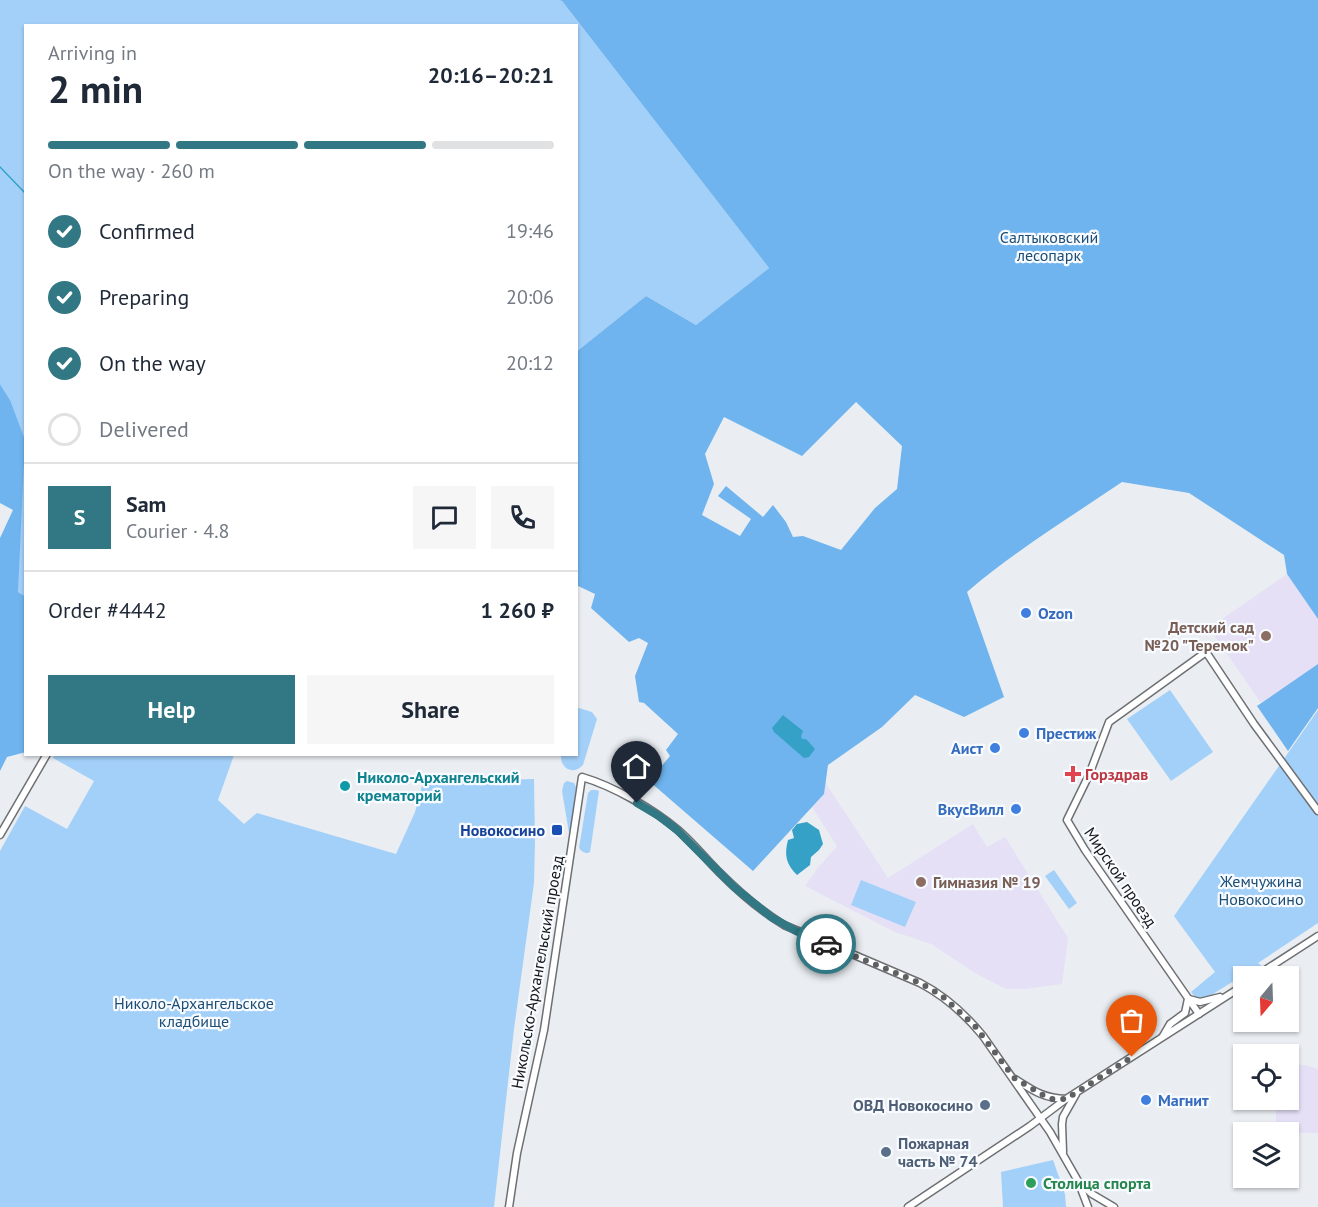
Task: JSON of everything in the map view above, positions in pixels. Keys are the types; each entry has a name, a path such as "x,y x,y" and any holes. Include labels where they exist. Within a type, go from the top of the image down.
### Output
{"street":[{"name":"Мирской проезд","path":"1199,1014 1085,850 1067,820 1089,775 1109,722 1206,652 1254,724 1318,811"},
{"path":"0,836 46,756"},
{"name":"Никольско-Архангельский проезд","path":"509,1207 517,1153 544,1030 582,777 624,795 659,816 677,830 734,887 784,925 920,983 941,995 975,1026 1014,1078"},
{"path":"1272,966 1318,936"},
{"path":"908,1207 1066,1099 1233,992"},
{"path":"1162,1037 1170,1024 1185,1014 1188,999 1200,1002 1227,996"},
{"path":"1014,1078 1052,1099 1066,1099"},
{"path":"1014,1078 1064,1156 1078,1181 1088,1207"},
{"path":"1064,1156 1062,1124 1066,1111 1077,1092"},
{"path":"1078,1181 1092,1194 1114,1207"}],"shaded area":[{"name":"Детский сад №20 \"Теремок\"","path":"1287,574 1318,619 1318,664 1261,703 1209,628"},
{"path":"783,715 803,731 802,739 806,739 815,749 809,757 804,758 774,732 772,728"},
{"name":"Гимназия № 19","path":"825,782 888,878 973,824 987,847 1005,837 1068,938 1062,984 1006,989 975,973 931,944 895,932 805,886 837,846 812,807 824,794"},
{"path":"807,822 819,830 823,844 811,857 810,865 797,875 788,863 787,845 788,840 794,838 792,830 797,824"},
{"path":"1299,1065 1318,1069 1318,1133 1299,1133 1299,1122 1276,1122 1276,1110 1299,1110"}],"green space":[{"path":"0,0 562,1 769,268 696,325 646,296 578,350 578,24 24,24 24,596 18,592 10,400 0,384"},
{"name":"Салтыковский лесопарк","path":"559,0 1318,0 1318,619 1287,574 1284,555 1189,493 1122,482 1023,549 967,592 1004,697 964,717 915,695 882,727 828,765 824,794 753,871 649,781 670,756 666,750 678,734 644,703 639,702 635,676 648,643 639,638 629,642 591,608 595,594 578,586 578,350 646,296 696,325 769,268","holes":["856,402 902,446 897,489 875,508 841,550 803,536 793,537 786,522 773,505 763,517 726,486 718,496 751,519 740,536 702,515 714,484 705,454 724,417 802,456"]},
{"path":"0,384 10,400 24,437 18,592 24,596 24,753 7,757 0,771 0,538 13,510 0,503"},
{"path":"1318,664 1318,708 1288,751 1257,706"},
{"path":"1170,690 1213,752 1171,781 1127,719"},
{"path":"578,708 592,712 597,719 583,765 571,770 565,767 561,756 578,756"},
{"name":"Жемчужина Новокосино","path":"1318,710 1318,923 1258,963 1262,966 1233,966 1233,982 1205,999 1198,1000 1191,992 1215,972 1174,916"},
{"name":"Николо-Архангельское кладбище","path":"54,756 234,756 218,800 244,824 257,813 396,854 415,812 423,782 534,779 534,883 514,1029 494,1207 0,1207 0,851 25,806 67,829 94,781 53,758"},
{"path":"567,781 574,783 576,787 570,833 562,791"},
{"path":"591,790 599,791 590,852 587,853 579,848 588,793"},
{"path":"1054,870 1077,903 1069,909 1045,876"},
{"path":"861,880 916,902 905,927 851,905"},
{"name":"Столица спорта","path":"1053,1160 1065,1194 1066,1207 1003,1207 1001,1172"}],"waterway":[{"path":"0,167 24,192"}],"way so far":[{"path":"826,944 920,983 941,995 975,1026 1014,1078 1052,1099 1066,1099 1132,1057"}],"place":[{"name":"Ozon","path":"1026,613"},
{"name":"Детский сад №20 \"Теремок\"","path":"1266,636"},
{"name":"Престиж","path":"1024,733"},
{"name":"Аист","path":"995,748"},
{"name":"Горздрав","path":"1073,774"},
{"name":"Николо-Архангельский крематорий","path":"345,786"},
{"name":"ВкусВилл","path":"1016,809"},
{"name":"Новокосино","path":"557,830"},
{"name":"Гимназия № 19","path":"921,882"},
{"name":"Магнит","path":"1146,1100"},
{"name":"ОВД Новокосино","path":"985,1105"},
{"name":"Пожарная часть № 74","path":"886,1152"},
{"name":"Столица спорта","path":"1031,1183"}],"route":[{"path":"637,803 677,830 734,887 760,909 784,925 826,944"}]}
